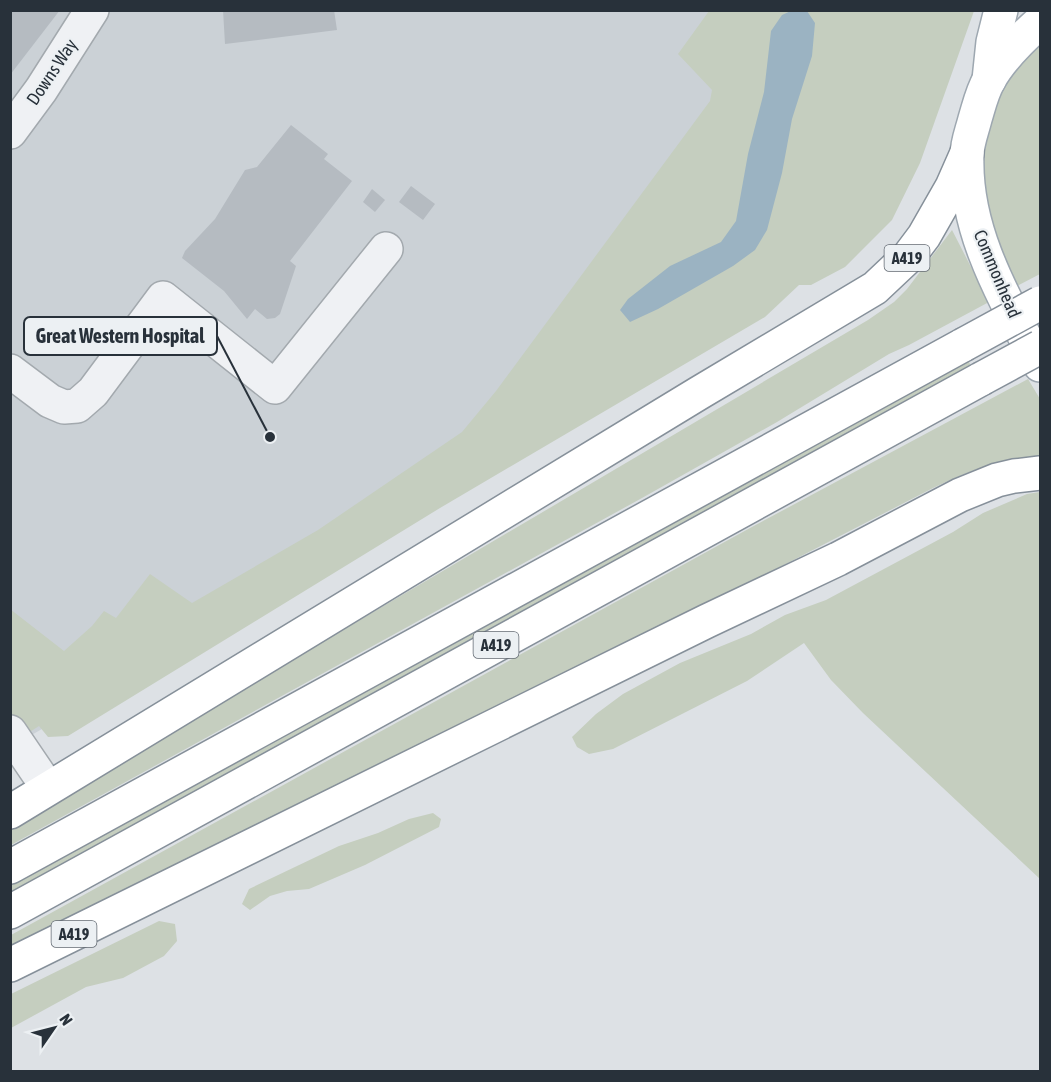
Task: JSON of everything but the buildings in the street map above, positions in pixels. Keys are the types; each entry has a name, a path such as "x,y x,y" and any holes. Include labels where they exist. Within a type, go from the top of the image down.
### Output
{"main road":[{"path":"989,80 993,42 1001,10"},
{"name":"Commonhead","path":"1041,22 1018,44 989,80 981,100 967,153 969,190 980,240 998,284 1041,365"},
{"name":"A419","path":"10,812 874,288 909,256 924,236 952,187 967,153"},
{"name":"A419","path":"10,867 1041,303"},
{"name":"A419","path":"10,912 1041,347"},
{"name":"A419","path":"10,965 706,621 838,559 960,495 997,480 1041,473"}],"street":[{"name":"Downs Way","path":"10,132 41,90 92,10"},
{"path":"10,371 50,401 64,407 77,406 93,392 163,298 275,387 386,249"},
{"path":"10,732 48,788"}],"shaded area":[{"path":"11,11 936,11 855,239 205,634 11,747"}],"green space":[{"path":"709,11 974,11 920,163 892,220 845,267 811,285 799,285 765,317 440,508 68,736 48,737 39,726 22,737 11,720 10,609 64,651 92,626 104,611 116,618 150,574 192,603 318,530 462,432 496,391 710,101 712,90 678,54"},
{"path":"1040,41 1040,274 1017,286 996,246 982,187 981,167 988,127 995,107 1014,71"},
{"path":"952,230 989,302 889,354 777,422 642,498 11,845 11,829 221,702 868,320 894,302 907,289"},
{"path":"967,358 972,368 11,896 11,884"},
{"path":"1028,379 1040,399 1040,457 1011,460 985,467 933,488 714,601 11,947 11,935 750,528"},
{"path":"1040,492 1040,879 863,713 831,680 804,643 747,681 613,749 589,754 577,747 572,737 596,714 623,694 680,663 751,634 785,615 826,600 953,532 983,513 1027,494"},
{"path":"433,813 441,819 439,827 365,865 309,889 287,891 270,896 250,910 242,904 249,889 339,846 378,833 409,819"},
{"path":"159,921 175,924 177,941 164,956 123,978 86,987 11,1028 11,994"}],"water":[{"path":"793,10 807,11 815,23 812,56 792,119 782,173 767,230 755,250 733,266 658,309 630,322 620,310 628,299 670,266 721,242 736,221 748,154 764,92 771,31 782,15"}],"place":[{"name":"Great Western Hospital","path":"270,437"}]}
